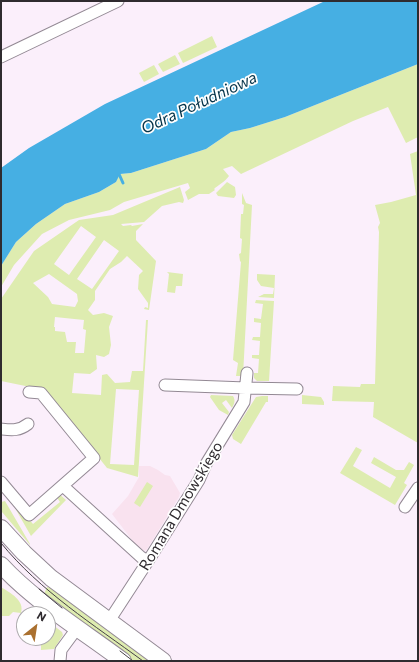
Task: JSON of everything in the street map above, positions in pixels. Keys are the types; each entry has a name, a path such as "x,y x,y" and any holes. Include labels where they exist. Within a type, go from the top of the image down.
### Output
{"street":[{"path":"1,57 118,1"},
{"name":"Romana Dmowskiego","path":"109,621 199,480 206,464 244,402 247,374"},
{"path":"165,385 297,389"},
{"path":"1,482 29,515 94,458 41,393 29,392"},
{"path":"1,429 21,429 28,424"},
{"path":"63,486 148,562"},
{"path":"406,507 416,495"},
{"path":"1,528 24,553 51,578 163,661"},
{"path":"1,565 22,586 123,661"},
{"path":"36,597 36,590 39,584 44,580 51,578"},
{"path":"60,661 60,650 78,628"}],"shaded area":[{"path":"139,466 150,466 165,475 170,476 180,493 146,551 139,549 112,514 128,496 139,477"}],"green space":[{"path":"212,36 217,47 183,63 178,53"},
{"path":"175,55 180,64 163,72 158,64"},
{"path":"418,64 418,137 406,143 388,107 353,121 241,174 232,166 223,169 229,176 209,194 199,194 188,200 185,192 190,188 188,183 124,202 110,210 69,220 42,234 14,265 1,287 1,266 16,242 36,224 65,204 99,192 116,182 119,174 131,173 206,149 231,132 250,128 285,117"},
{"path":"154,65 159,74 144,82 139,73"},
{"path":"418,151 418,443 373,417 374,402 332,401 333,386 360,387 361,384 375,384 378,227 380,223 375,205 416,195 410,154"},
{"path":"227,182 235,187 236,195 234,198 218,196 216,193"},
{"path":"180,187 184,200 183,203 179,202 162,206 144,222 121,224 123,226 132,226 143,224 136,231 136,240 156,261 149,310 144,309 145,307 148,308 148,303 138,289 139,275 143,271 127,256 110,269 95,291 95,300 88,310 93,315 104,313 113,316 109,327 111,345 109,354 104,357 96,355 97,369 90,374 74,373 72,393 101,395 102,375 107,374 115,383 130,382 132,371 143,371 146,320 148,320 138,477 107,468 45,390 1,381 1,299 34,251 79,220 113,215","holes":["81,226 96,237 69,275 54,264","104,240 119,251 92,289 77,279","49,274 77,294 78,301 75,307 52,304 48,297 33,283","55,317 84,320 83,329 86,330 84,353 75,353 76,342 67,342 65,332 55,331","116,389 139,390 134,465 110,464"]},
{"path":"242,193 246,203 252,205 243,376 236,376 238,363 233,360 241,262 239,254 241,253 242,239 240,238 241,214 243,214 244,205 242,204"},
{"path":"167,272 183,274 182,286 176,286 175,293 167,292 169,274"},
{"path":"257,274 275,275 274,298 258,297 264,294 273,294 274,288 261,286 257,280"},
{"path":"256,300 274,301 269,381 257,381 254,378 254,373 258,373 259,359 252,358 252,355 259,355 260,341 252,340 253,337 260,337 261,323 254,322 254,318 261,319 263,304 255,303"},
{"path":"211,395 233,396 235,401 232,408 226,400 222,403 229,412 228,415 219,410 210,397"},
{"path":"302,395 321,397 324,405 302,404"},
{"path":"268,396 268,402 266,402 241,444 233,439 232,435 256,397"},
{"path":"356,447 362,450 353,466 390,488 396,477 371,463 374,457 396,470 404,470 409,462 414,465 404,483 407,485 395,505 340,473"},
{"path":"147,482 153,486 140,507 134,503"},
{"path":"58,493 66,500 31,536 15,508 18,506 33,524 60,502 56,496"},
{"path":"5,501 30,545 2,512 1,502"},
{"path":"1,587 16,597 22,606 16,606 16,612 13,612 9,616 1,616"},
{"path":"47,587 51,588 134,650 142,652 156,661 129,661 44,594"},
{"path":"56,627 62,632 63,635 56,646"},
{"path":"41,646 56,646 54,649 41,650"}],"water":[{"name":"Odra Południowa","path":"325,1 418,1 418,64 285,117 250,128 231,132 206,149 131,173 120,174 116,182 99,192 65,204 36,224 16,242 1,266 1,168 29,148 105,104"}],"waterway":[{"path":"119,174 123,183"}],"tram line":[{"path":"1,543 16,560 50,592 143,661"},
{"path":"39,589 62,608"},
{"path":"120,651 133,661"}]}
